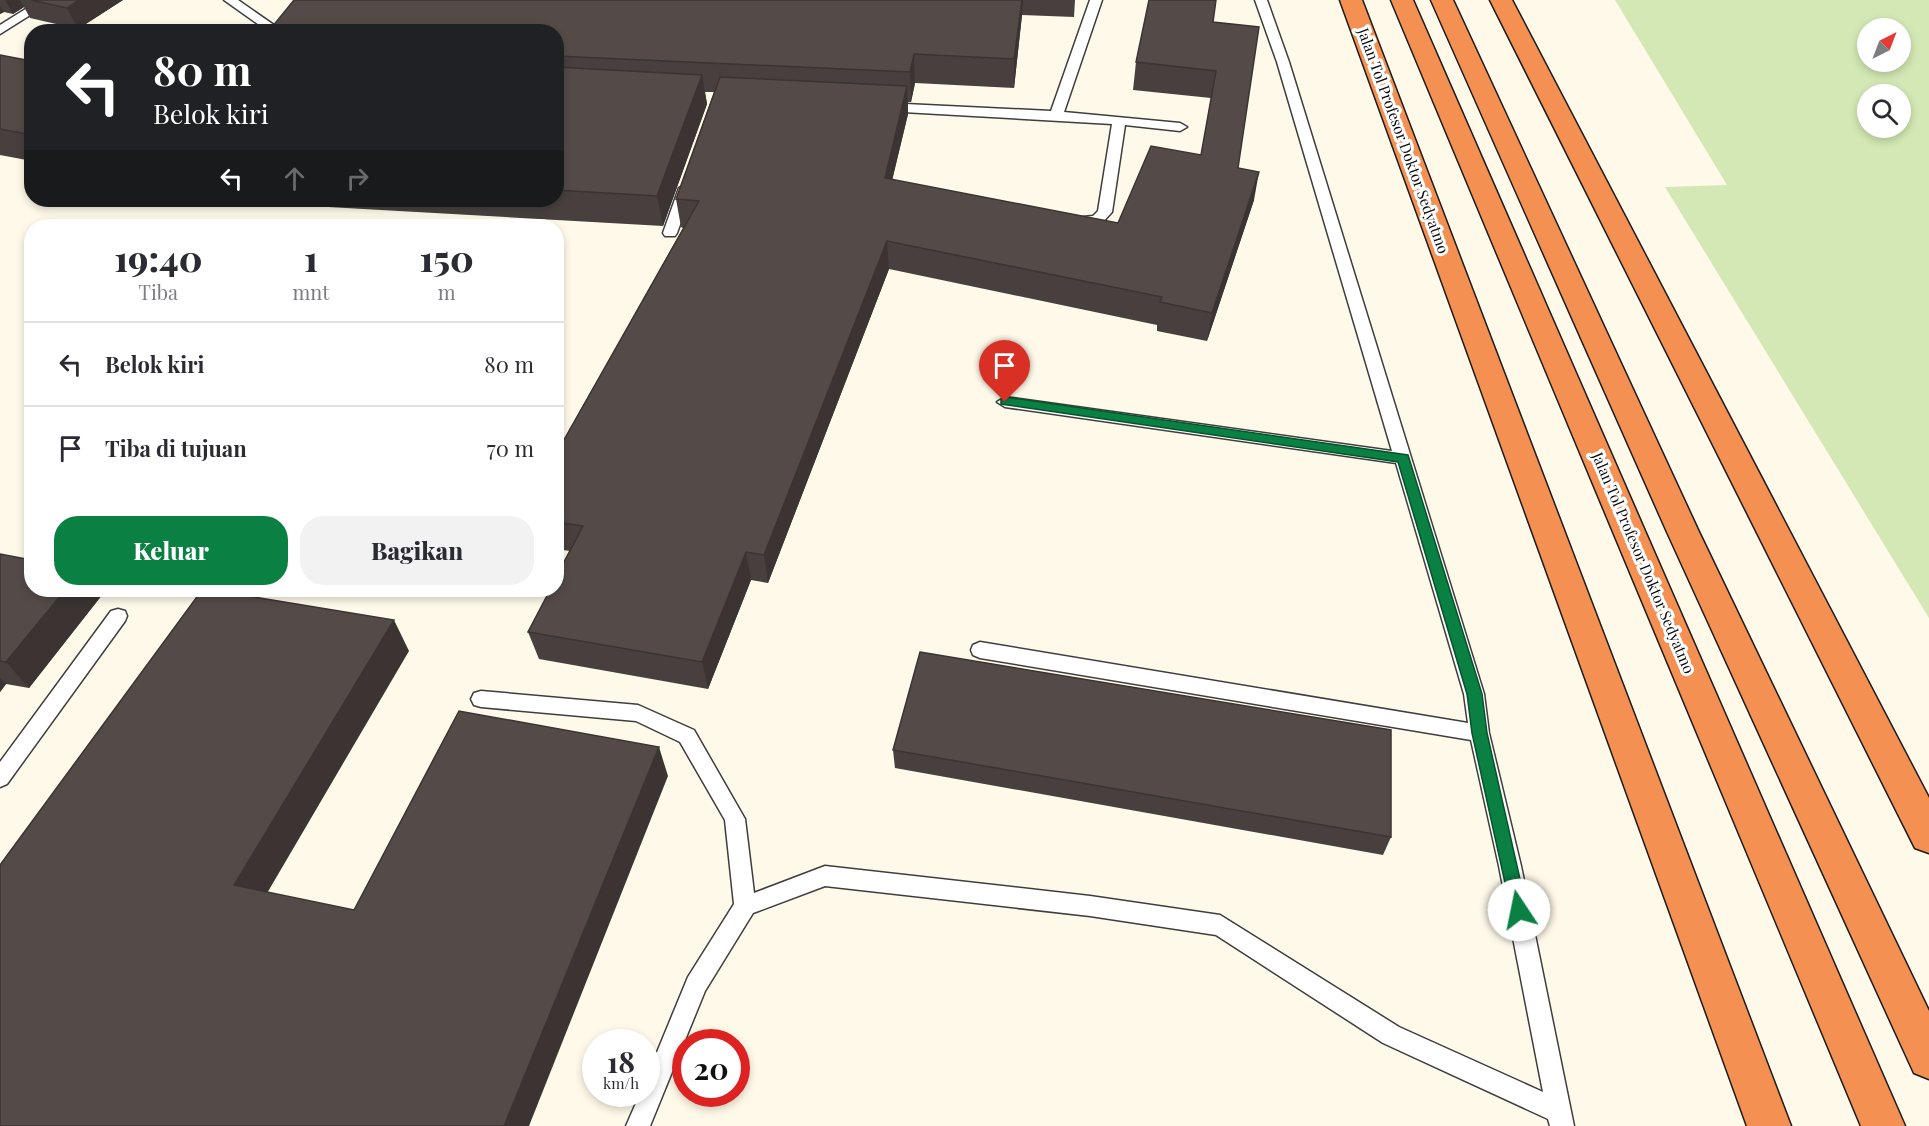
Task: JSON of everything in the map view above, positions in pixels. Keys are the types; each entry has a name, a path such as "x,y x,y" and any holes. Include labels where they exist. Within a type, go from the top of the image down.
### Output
{"highway":[{"name":"Jalan Tol Profesor Doktor Sedyatmo","path":"1351,0 1769,1126"},
{"name":"Jalan Tol Profesor Doktor Sedyatmo","path":"1402,0 1882,1126"},
{"path":"1442,0 1683,532 1929,1058"},
{"path":"1501,0 1929,836"},
{"path":"1508,0 1607,209"}],"lane":[{"path":"0,30 48,0"},
{"path":"230,0 266,24"},
{"path":"1056,115 1096,0"},
{"path":"1261,0 1283,62 1474,694 1479,733 1510,866 1560,1118"},
{"path":"869,106 1056,115 1180,127"},
{"path":"1054,219 1097,220 1105,212 1119,121"},
{"path":"670,233 690,177"},
{"path":"1005,402 1403,458"},
{"path":"0,778 118,616"},
{"path":"980,650 1479,733"},
{"path":"481,699 638,714 687,736 735,819 745,906"},
{"path":"638,1126 666,1063 696,985 745,906 825,876 1090,906 1220,925 1391,1035 1560,1118"}],"green space":[{"path":"1615,0 1929,0 1929,618 1665,187 1727,185"}],"building":[{"path":"31,0 79,0 67,8"},
{"path":"294,0 1022,0 1014,59 914,54 910,72 564,56 564,24 274,24"},
{"path":"1149,0 1216,0 1213,22 1259,27 1238,168 1259,172 1212,313 1160,302 1162,297 887,241 764,555 746,552 702,662 528,632 546,597 564,597 564,562 583,526 564,523 564,440 699,201 676,199 720,77 907,86 885,178 1118,223 1151,146 1201,155 1216,71 1136,62"},
{"path":"0,55 24,60 24,134 0,129"},
{"path":"564,67 702,75 657,196 564,190"},
{"path":"0,554 24,558 24,597 59,597 6,662 0,661"},
{"path":"197,597 254,597 394,620 234,885 354,910 459,711 659,747 504,1126 0,1126 0,865"},
{"path":"920,652 1391,730 1391,837 893,750"}],"route":[{"path":"1005,402 1403,458 1474,694 1479,733 1519,910"}]}
